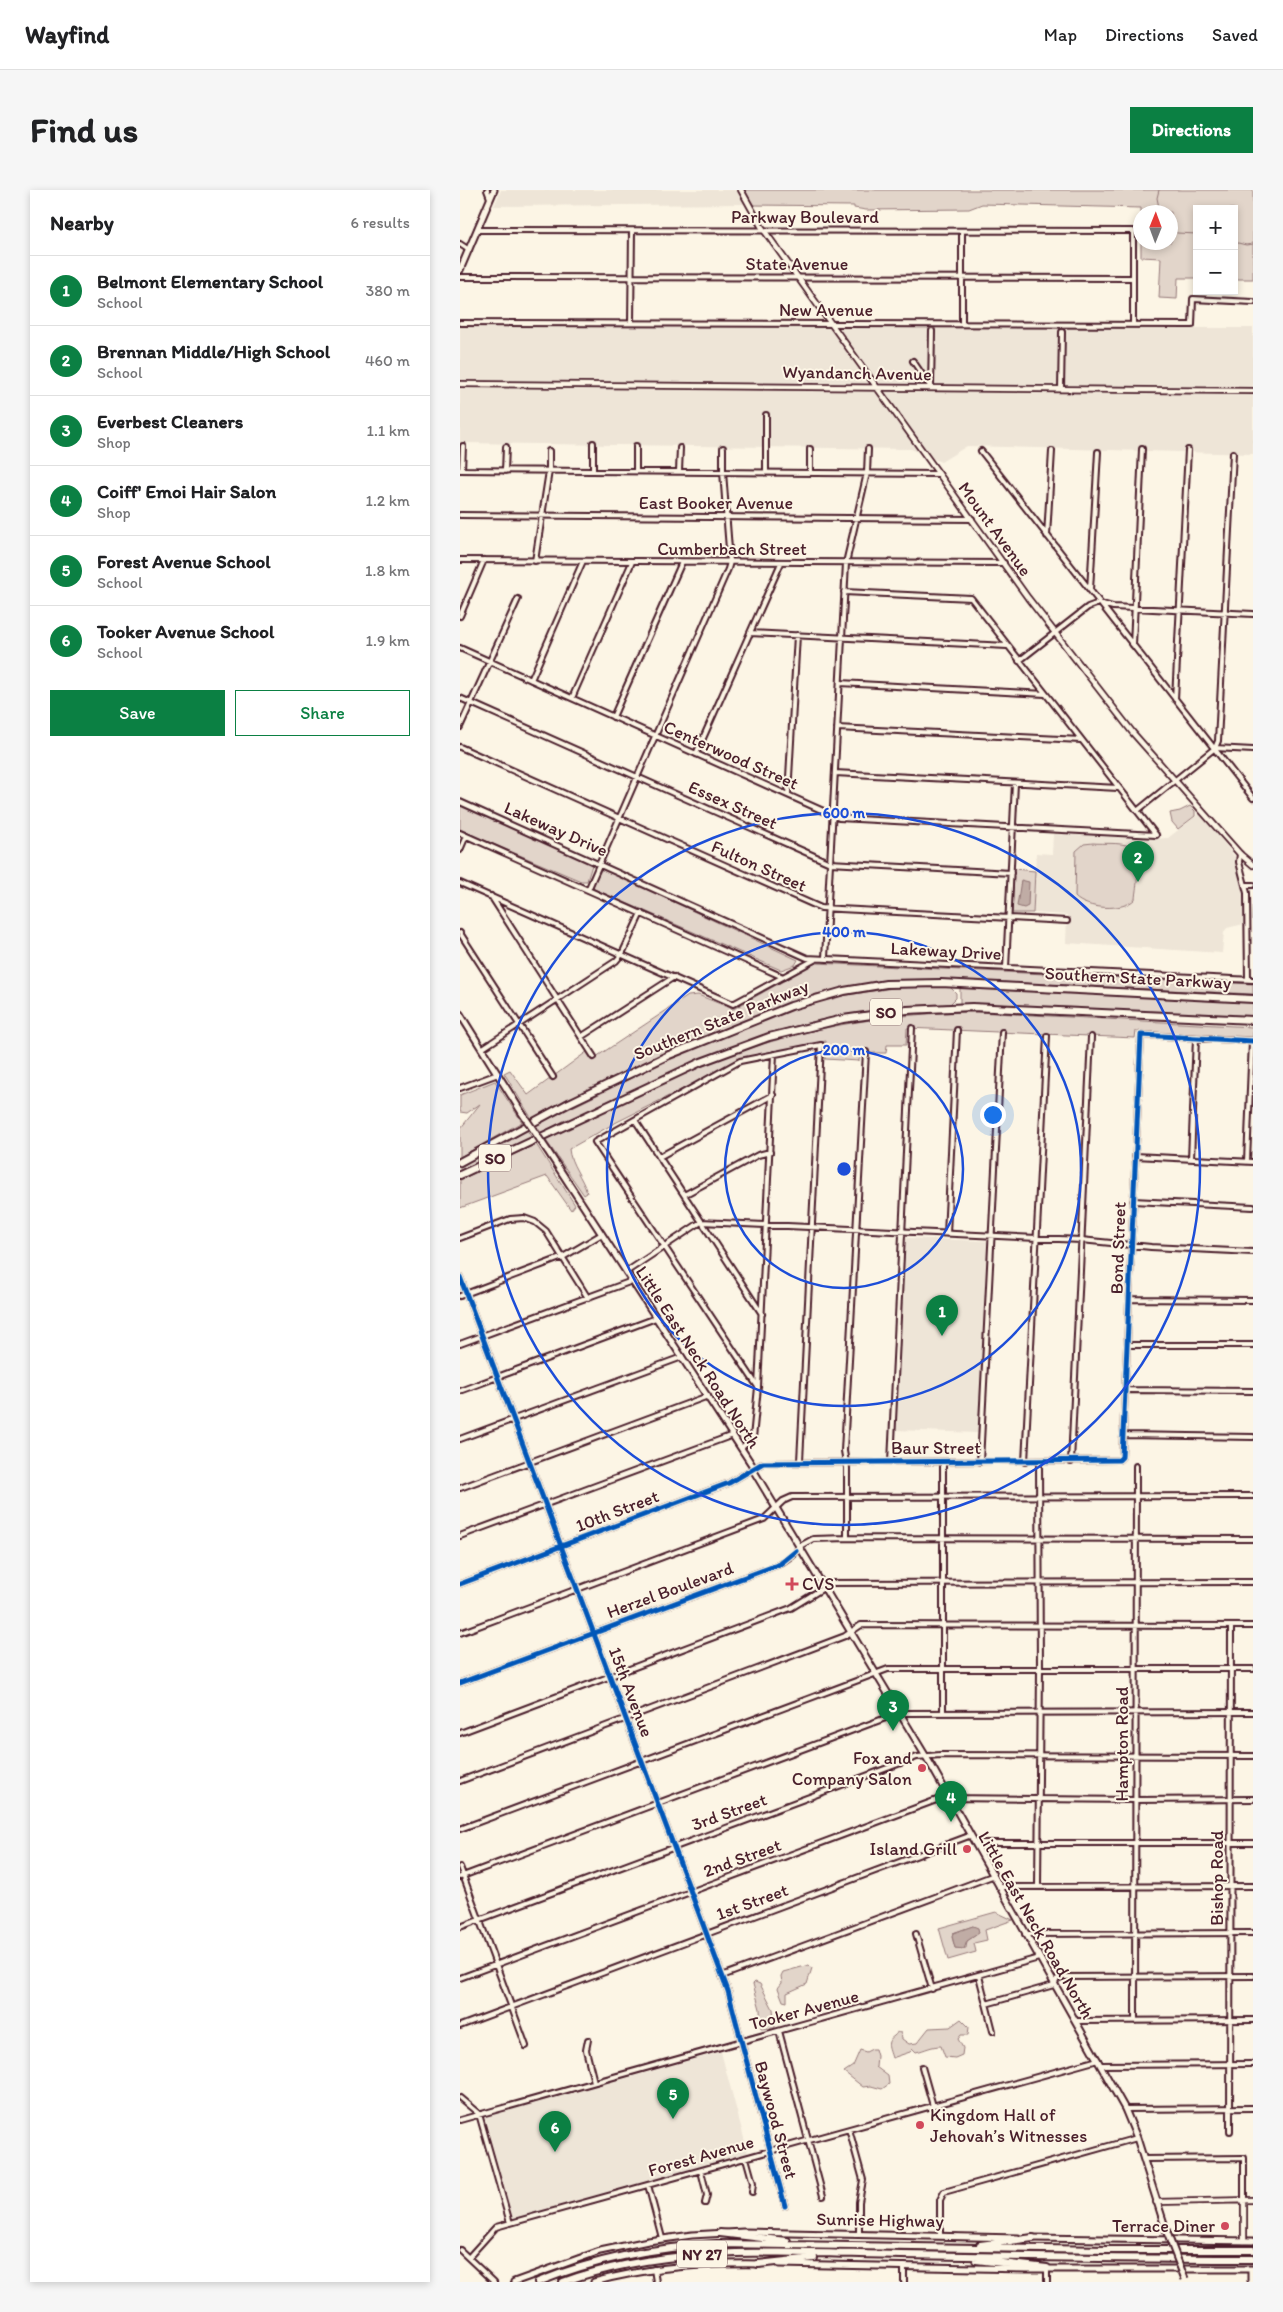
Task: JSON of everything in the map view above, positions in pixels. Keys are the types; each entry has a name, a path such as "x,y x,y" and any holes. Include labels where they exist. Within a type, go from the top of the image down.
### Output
{"highway":[{"name":"Southern State Parkway","path":"460,1162 569,1103 669,1055 791,1006 844,991 881,985 929,982 1253,999"},
{"name":"Southern State Parkway","path":"460,1175 701,1062 774,1036 837,1020 907,1010 972,1007 1253,1020"},
{"path":"720,2233 815,2245"},
{"path":"948,2247 1033,2238"},
{"name":"Sunrise Highway","path":"538,2282 608,2260 669,2248 718,2244 1253,2250"},
{"name":"Sunrise Highway","path":"563,2282 621,2265 682,2256 733,2252 1253,2259"},
{"path":"758,2264 845,2254"},
{"path":"945,2256 1046,2268"}],"main road":[{"path":"460,270 494,190"},
{"name":"Little East Neck Road North","path":"460,1014 522,1113 742,1448 950,1798 969,1836 1000,1887 1125,2109 1138,2138 1156,2202 1186,2280"},
{"name":"Sunrise Highway","path":"514,2282 582,2257 662,2238 720,2233 1253,2241"},
{"path":"594,2282 654,2269 702,2264 1252,2269 1251,2282"}],"street":[{"path":"487,190 490,198"},
{"name":"Mount Avenue","path":"741,190 749,208 765,231 1055,634 1133,733 1240,854 1253,865"},
{"name":"Parkway Boulevard","path":"477,230 1134,231 1133,278"},
{"path":"962,230 962,323"},
{"path":"631,323 632,231"},
{"path":"460,244 468,250"},
{"path":"460,248 468,250"},
{"name":"State Avenue","path":"460,276 1133,278"},
{"path":"1133,278 1133,323"},
{"name":"New Avenue","path":"460,323 1133,323 1192,325 1193,299 1253,302"},
{"path":"931,388 932,331"},
{"path":"1062,332 1062,389"},
{"path":"913,362 931,388"},
{"name":"Wyandanch Avenue","path":"460,384 1253,391"},
{"path":"766,415 766,472"},
{"path":"593,443 593,471"},
{"path":"463,446 461,470 939,474"},
{"path":"636,446 636,471"},
{"path":"505,471 506,447"},
{"path":"679,471 680,448"},
{"path":"588,890 730,562 723,448"},
{"path":"810,449 810,472"},
{"path":"825,958 846,563 867,473 868,449"},
{"path":"981,450 1253,798"},
{"path":"1133,645 1142,450"},
{"path":"1175,699 1188,450"},
{"path":"535,561 549,471 549,451"},
{"path":"1047,536 1052,451"},
{"path":"1090,590 1098,452"},
{"path":"844,592 971,598 1137,811 1215,748 1218,741 1233,453"},
{"name":"East Booker Avenue","path":"460,515 972,519"},
{"name":"Cumberbach Street","path":"460,560 1004,563"},
{"path":"460,616 484,560"},
{"path":"531,680 583,561"},
{"path":"572,698 632,562"},
{"path":"613,717 682,562"},
{"path":"696,754 781,562"},
{"path":"460,727 518,599"},
{"path":"1019,661 1088,607 1099,603 1113,607 1253,614"},
{"path":"750,633 1007,646"},
{"path":"788,795 797,635"},
{"name":"Centerwood Street","path":"460,648 839,818 1156,835 1137,811"},
{"path":"840,683 1044,694"},
{"name":"Essex Street","path":"460,698 830,863 1010,873"},
{"path":"837,728 1081,740"},
{"name":"Fulton Street","path":"460,748 827,910 1067,921"},
{"path":"1215,748 1253,750"},
{"path":"835,773 1118,788"},
{"path":"1006,968 1015,783"},
{"name":"Lakeway Drive","path":"460,802 807,958 1250,980"},
{"path":"460,833 783,977"},
{"path":"460,850 466,836"},
{"path":"1240,854 1239,862 1245,885 1251,931 1250,980"},
{"path":"460,883 733,1004 816,958"},
{"path":"1245,885 1253,886"},
{"path":"491,896 594,1057"},
{"path":"482,1048 616,961 622,954 641,913"},
{"path":"460,933 553,1077"},
{"path":"582,1038 674,977"},
{"path":"891,1462 912,1028"},
{"path":"947,1234 957,1030"},
{"path":"980,1462 1002,1032"},
{"name":"Bond Street","path":"1119,1460 1122,1456 1127,1390 1141,1035 1196,1038"},
{"path":"1025,1462 1047,1036"},
{"path":"1071,1462 1091,1037"},
{"path":"1191,1159 1196,1038 1253,1041 1247,1161"},
{"path":"758,1386 664,1248 595,1142 740,1061 821,1045 800,1462"},
{"path":"847,1538 845,1462 866,1052"},
{"path":"742,1448 753,1438 758,1386 774,1054"},
{"path":"460,1088 498,1074"},
{"path":"659,1157 773,1095"},
{"path":"635,1120 762,1314"},
{"path":"684,1195 758,1155 770,1152"},
{"path":"1135,1156 1253,1162"},
{"path":"1133,1201 1253,1207"},
{"path":"460,1238 510,1219 524,1218 541,1225 588,1298"},
{"path":"626,1272 701,1222 1082,1240 1151,1247 1253,1252"},
{"path":"460,1296 563,1257 602,1234"},
{"name":"15th Avenue","path":"460,1277 722,1976"},
{"path":"460,1344 632,1281"},
{"path":"1130,1299 1253,1300"},
{"path":"460,1391 656,1318"},
{"path":"1128,1345 1253,1345"},
{"path":"460,1439 682,1357"},
{"path":"1127,1390 1253,1391"},
{"path":"460,1488 708,1396"},
{"path":"460,1536 733,1435"},
{"path":"1124,1436 1253,1436"},
{"name":"Baur Street","path":"754,1469 763,1463 800,1462 1071,1462 1119,1460"},
{"path":"942,1462 944,1538 943,1713"},
{"path":"1038,1886 1040,1755 1039,1462"},
{"name":"Hampton Road","path":"1135,2021 1136,1466"},
{"name":"10th Street","path":"460,1584 729,1483 754,1469"},
{"path":"460,1633 764,1519 778,1508 783,1501 792,1497 1253,1496"},
{"path":"800,1546 813,1539 847,1538 1253,1539"},
{"name":"Herzel Boulevard","path":"460,1683 780,1564 794,1554 800,1546"},
{"path":"460,1733 791,1608 824,1585 944,1582 1253,1582"},
{"path":"460,1781 845,1636 861,1626 1253,1626"},
{"name":"Bishop Road","path":"1230,2131 1231,1626"},
{"path":"460,1829 888,1669 1253,1669"},
{"path":"462,1877 899,1713 1253,1712"},
{"name":"3rd Street","path":"460,1927 924,1756 1253,1756"},
{"name":"2nd Street","path":"460,1978 941,1798 1253,1799"},
{"name":"1st Street","path":"460,2026 969,1836"},
{"path":"974,1843 1253,1843"},
{"path":"460,1868 526,2046"},
{"path":"722,1976 992,1876"},
{"path":"1000,1887 1253,1886"},
{"path":"1025,1934 1253,1933"},
{"path":"916,1934 932,1989"},
{"name":"Tooker Avenue","path":"460,2120 1039,1958"},
{"name":"Baywood Street","path":"722,1976 785,2206"},
{"path":"979,1976 993,2031"},
{"path":"986,2004 1054,1985 1057,1979 1062,1977 1253,1976"},
{"path":"1076,2021 1253,2020"},
{"path":"779,2031 823,2196"},
{"path":"588,2040 586,2050 594,2082"},
{"name":"Forest Avenue","path":"469,2257 496,2227 933,2106 1099,2063 1253,2064"},
{"path":"922,2067 933,2106"},
{"path":"460,2098 479,2114 510,2223"},
{"path":"1125,2109 1253,2108"},
{"path":"849,2129 863,2180 859,2202 859,2235"},
{"path":"940,2236 940,2200 944,2192 1138,2138"},
{"path":"746,2158 753,2184 752,2192"},
{"path":"1144,2159 1244,2158 1244,2241"},
{"path":"701,2171 706,2196 705,2203"},
{"path":"648,2185 662,2238"},
{"path":"1156,2202 1253,2200"},
{"path":"460,2250 494,2282"},
{"path":"904,2266 904,2282"},
{"path":"1046,2268 1047,2282"},
{"path":"654,2269 656,2282"}],"shaded area":[{"path":"501,190 739,190 746,204 494,206"},
{"path":"745,190 1253,190 1253,279 1238,279 1238,205 1193,205 1193,278 1178,278 1177,299 1159,298 1161,258 1141,257 1141,250 1178,250 1178,205 1133,205 1133,208 982,204 969,209 866,210 854,208 854,206 752,205"},
{"path":"460,327 1253,328 1253,454 967,446 941,462 911,449 460,443"},
{"path":"460,805 588,861 592,865 587,881 581,881 460,830"},
{"path":"1190,806 1195,811 1195,816 1178,829 1172,822 1170,813"},
{"path":"1200,813 1235,857 1246,893 1248,923 1227,928 1224,932 1222,953 1066,943 1067,915 1033,913 1036,853 1052,854 1053,834 1153,839 1168,838"},
{"path":"1084,844 1121,844 1129,846 1134,850 1138,862 1135,899 1122,906 1105,907 1087,904 1075,897 1076,851"},
{"path":"603,869 798,960 795,965 781,970 594,889 593,886"},
{"path":"1014,869 1035,871 1033,913 1012,913"},
{"path":"1021,880 1029,882 1028,906 1024,908 1017,906"},
{"path":"816,963 1253,984 1253,994 958,980 887,980 816,994 769,1011 718,1031 568,1100 568,1098 532,1119 504,1073 510,1070 528,1095 592,1048 596,1057 688,996 698,995 733,1009"},
{"path":"950,987 956,993 956,998 950,1004 860,1013 807,1023 776,1032 715,1053 567,1119 541,1133 536,1125 670,1059 779,1014 835,997 893,988"},
{"path":"960,987 1253,1002 1253,1017 960,1004"},
{"path":"976,1012 1253,1027 1253,1037 1136,1031 1135,1038 907,1028 906,1045 887,1045 886,1053 860,1053 859,1061 825,1059 826,1041 744,1058 615,1123 569,1149 587,1193 584,1195 545,1139 714,1061 797,1034 886,1018"},
{"path":"495,1081 522,1122 460,1157 460,1129 480,1104 467,1113 460,1112 460,1095"},
{"path":"527,1130 532,1138 460,1172 460,1167 486,1152 488,1154"},
{"path":"536,1144 575,1205 571,1210 547,1176 460,1208 460,1180"},
{"path":"906,1238 988,1241 979,1433 895,1430"},
{"path":"996,1912 1013,1920 985,1930 987,1940 974,1943 976,1952 948,1960 939,1928","holes":["973,1926 976,1935 967,1941 966,1948 955,1948 952,1937 953,1933"]},
{"path":"973,1926 978,1928 979,1933 967,1941 964,1949 955,1948 953,1933"},
{"path":"809,1965 812,1968 807,1984 787,1993 787,2002 783,2001 778,1988 782,1983 781,1976 783,1972"},
{"path":"755,1982 760,1984 773,2009 775,2028 761,2029 760,2009 753,1984"},
{"path":"961,2019 969,2027 968,2035 961,2035 958,2039 963,2048 962,2055 955,2058 945,2057 941,2046 916,2052 913,2049 910,2052 892,2058 889,2041 897,2032 901,2033 902,2039 909,2044 917,2043 929,2028 950,2027"},
{"path":"875,2049 877,2056 876,2067 888,2076 889,2084 882,2089 871,2086 863,2087 844,2072 853,2066 860,2050 866,2052"},
{"path":"721,2052 748,2153 512,2219 485,2117"}],"waterway":[{"path":"1158,205 1157,198 1159,190"},
{"path":"1178,233 1193,234"},
{"path":"1238,243 1253,244"}],"cycle path":[{"path":"460,1584 729,1483 763,1463 1119,1460 1122,1457 1141,1035 1253,1041"},
{"path":"460,1277 728,1991 785,2206"},
{"path":"460,1683 780,1564 796,1551"}],"place":[{"name":"Brennan Middle/High School","path":"1138,882"},
{"name":"Belmont Elementary School","path":"942,1336"},
{"name":"CVS","path":"792,1584"},
{"name":"Everbest Cleaners","path":"893,1731"},
{"name":"Fox and Company Salon","path":"922,1768"},
{"name":"Coiff' Emoi Hair Salon","path":"951,1822"},
{"name":"Island Grill","path":"967,1849"},
{"name":"Forest Avenue School","path":"673,2119"},
{"name":"Kingdom Hall of Jehovah’s Witnesses","path":"920,2125"},
{"name":"Tooker Avenue School","path":"555,2152"},
{"name":"Terrace Diner","path":"1225,2226"}]}
